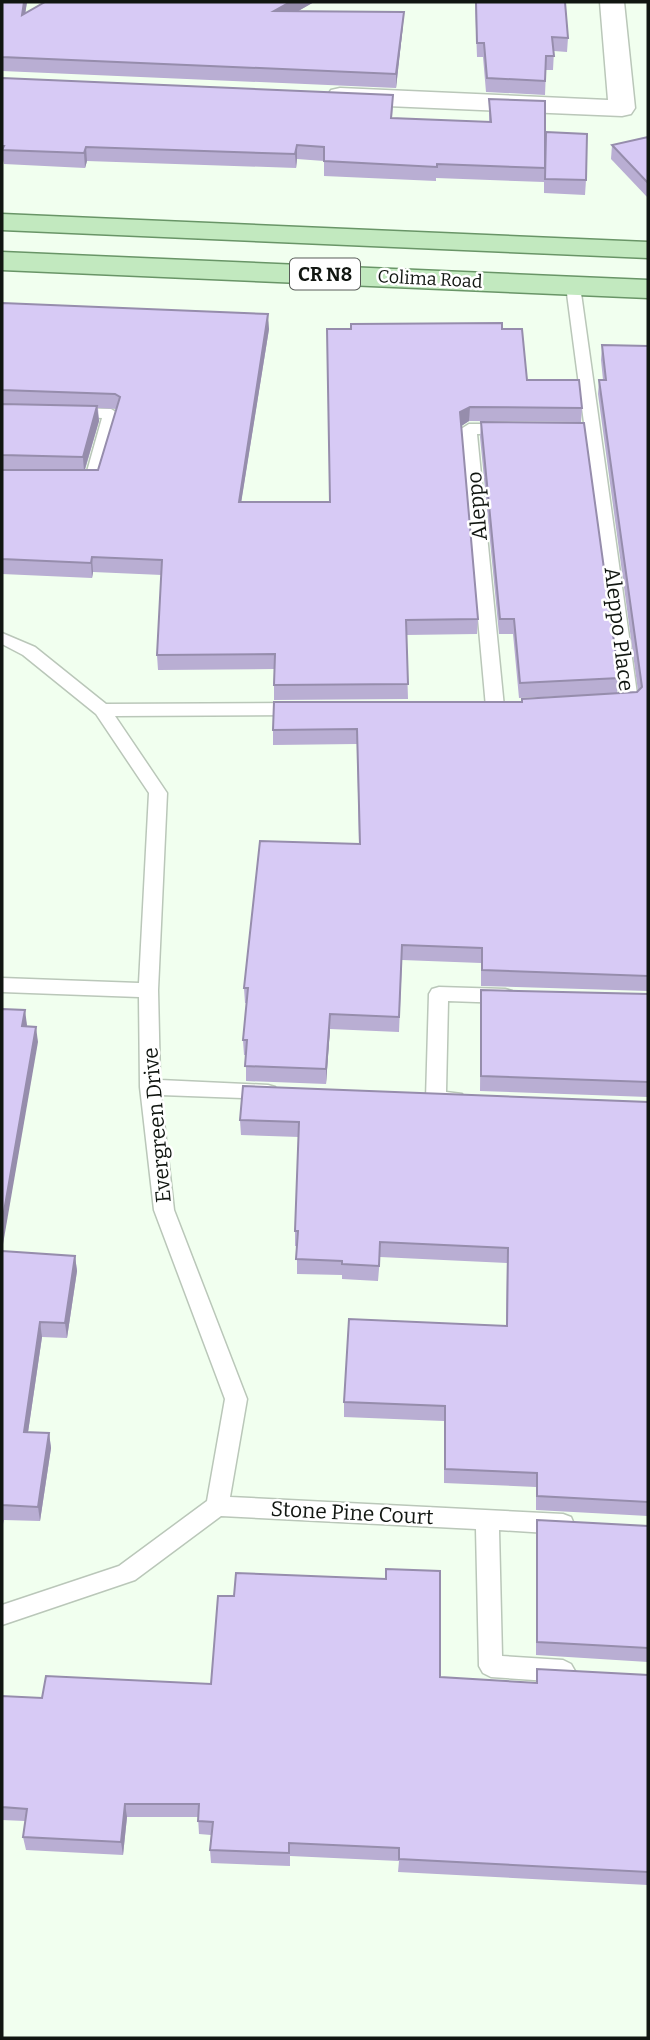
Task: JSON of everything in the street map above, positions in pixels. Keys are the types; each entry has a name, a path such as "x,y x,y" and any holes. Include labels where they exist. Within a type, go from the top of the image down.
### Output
{"main road":[{"name":"Colima Road","path":"2,222 648,250"},
{"name":"Colima Road","path":"2,261 648,289"}],"street":[{"path":"318,95 622,108 612,2"}],"lane":[{"name":"Aleppo Place","path":"573,286 587,430 629,701 589,703"},
{"path":"56,412 111,414 92,480 66,479"},
{"name":"Aleppo","path":"495,707 469,429 525,429"},
{"name":"Evergreen Drive","path":"2,638 29,651 102,710 158,793 148,990 150,1087 164,1210 236,1399 217,1506"},
{"path":"102,710 319,709"},
{"path":"2,985 148,990"},
{"path":"476,1100 429,1098 439,994 523,996"},
{"path":"150,1087 286,1093"},
{"path":"2,1615 127,1573 217,1506"},
{"name":"Stone Pine Court","path":"217,1506 581,1525"},
{"path":"486,1520 491,1666 583,1672"}],"building":[{"path":"2,2 24,2 22,15 45,2 290,2 274,11 404,12 396,74 2,57"},
{"path":"476,2 565,2 568,38 552,37 554,56 546,56 545,81 487,78 484,43 477,43"},
{"path":"2,78 393,95 391,118 491,122 489,99 545,101 545,168 437,164 437,167 324,161 324,147 297,145 295,154 86,147 84,153 2,150"},
{"path":"546,132 587,134 586,180 545,179"},
{"path":"648,137 648,183 612,145"},
{"path":"2,303 268,314 239,502 330,502 327,329 351,329 351,324 502,323 502,329 522,329 527,380 579,380 582,408 470,407 460,412 478,619 406,620 408,684 274,685 275,654 157,655 162,560 92,557 91,563 2,559 2,470 98,470 120,397 115,394 2,390"},
{"path":"602,345 648,346 648,976 482,970 482,948 402,945 399,1017 330,1014 326,1069 245,1066 247,1040 243,1040 248,988 244,988 260,841 360,844 357,729 273,730 274,702 522,702 522,699 637,692 642,687 599,380 606,380"},
{"path":"2,404 97,406 83,457 2,455"},
{"path":"481,422 584,423 619,678 520,683 514,619 500,619"},
{"path":"481,990 648,994 648,1082 481,1076"},
{"path":"2,1009 25,1010 22,1026 36,1027 2,1223"},
{"path":"243,1086 648,1102 648,1502 537,1496 537,1473 445,1469 445,1406 344,1402 349,1319 507,1326 508,1248 380,1242 379,1266 296,1259 299,1122 240,1120"},
{"path":"2,1251 75,1256 65,1323 40,1322 24,1432 49,1433 38,1507 2,1505"},
{"path":"537,1520 648,1526 648,1648 537,1642"},
{"path":"386,1569 440,1571 440,1677 537,1683 537,1669 648,1675 648,1872 399,1859 399,1848 289,1843 289,1853 210,1850 213,1822 198,1821 199,1804 125,1804 121,1842 23,1837 27,1809 2,1807 2,1696 42,1698 46,1676 211,1684 218,1596 234,1596 236,1573 386,1579"}]}
